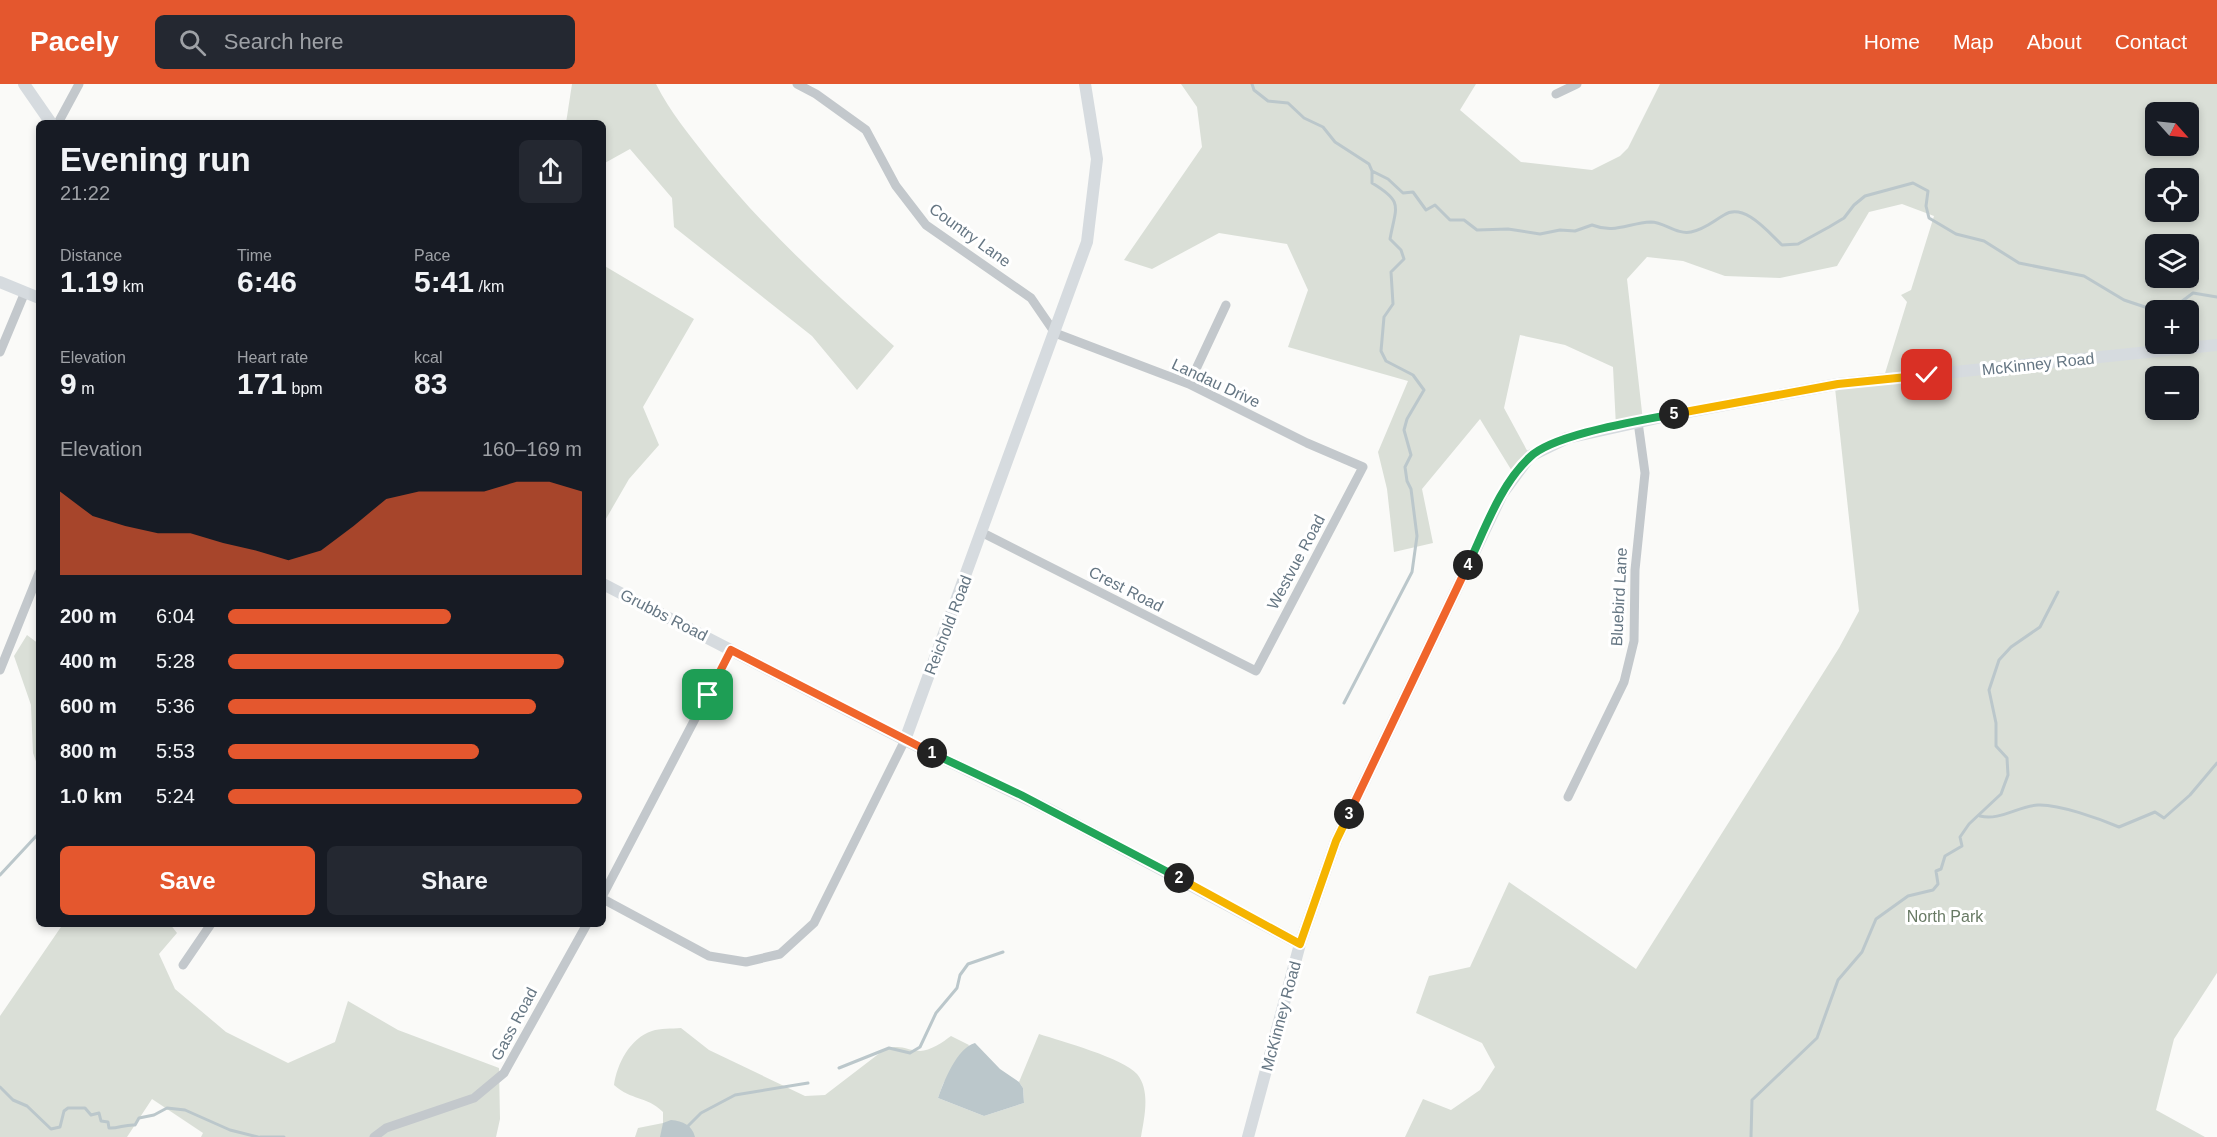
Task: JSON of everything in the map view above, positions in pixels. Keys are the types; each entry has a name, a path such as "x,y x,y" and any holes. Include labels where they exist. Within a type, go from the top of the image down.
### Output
{"street":[{"path":"24,84 49,120"},
{"path":"60,120 78,84"},
{"name":"Country Lane","path":"797,84 816,94 866,130 896,186 926,225 1031,298 1054,333"},
{"name":"Reichold Road","path":"606,899 709,956 746,962 780,954 814,923 905,740 983,533 1087,242 1097,159 1085,84"},
{"path":"1556,94 1577,84"},
{"path":"0,282 36,297"},
{"path":"0,352 25,292"},
{"path":"1189,384 1226,305"},
{"name":"Landau Drive","path":"1054,333 1189,384 1307,443 1363,467"},
{"name":"McKinney Road","path":"1248,1137 1300,944 1336,841 1502,494 1530,456 1567,438 1638,422 1838,384 2217,345"},
{"name":"Bluebird Lane","path":"1568,797 1624,682 1631,658 1634,641 1635,570 1645,473 1638,422"},
{"name":"Westvue Road","path":"1256,671 1363,467"},
{"name":"Crest Road","path":"983,533 1256,671"},
{"path":"0,670 36,580"},
{"name":"Grubbs Road","path":"606,586 905,740 1062,816 1300,944"},
{"path":"606,891 731,650"},
{"path":"183,966 209,927"},
{"name":"Gass Road","path":"374,1137 386,1128 474,1098 504,1073 585,927"}],"green space":[{"path":"572,84 656,84 687,132 751,209 821,279 894,346 857,390 812,336 674,227 672,198 630,149 606,162 606,120 566,120"},
{"name":"North Park","path":"1181,84 1476,84 1460,110 1521,162 1592,170 1620,156 1628,148 1660,84 2217,84 2217,973 2174,1039 2156,1110 2205,1137 1405,1137 1423,1099 1451,1110 1480,1090 1495,1067 1482,1043 1416,1013 1429,976 1470,967 1509,882 1636,969 1839,648 1859,611 1835,388 1882,383 1907,302 1901,295 1911,290 1934,216 1902,204 1869,212 1837,266 1780,278 1725,276 1683,261 1647,257 1627,279 1643,421 1616,427 1613,367 1565,345 1520,335 1504,408 1530,456 1515,476 1480,419 1422,489 1433,543 1394,552 1387,489 1378,452 1408,381 1288,347 1308,290 1287,244 1219,233 1152,269 1124,260 1202,147 1197,107"},
{"path":"606,267 694,319 643,407 659,445 629,479 606,519"},
{"path":"27,635 36,642 36,762 33,753 31,705 14,656"},
{"path":"61,927 172,927 177,933 159,954 175,989 226,1032 288,1063 335,1042 348,1001 398,1030 499,1068 500,1119 496,1137 201,1137 203,1133 152,1099 127,1137 0,1137 0,1016"},
{"path":"681,1028 709,1050 805,1096 825,1095 885,1049 900,1047 924,1051 951,1036 969,1045 943,1084 938,1098 984,1116 1024,1103 1023,1088 1019,1082 1039,1034 1106,1056 1137,1074 1145,1096 1141,1137 635,1137 638,1128 663,1123 663,1112 614,1085 618,1069 631,1046 644,1034 659,1029"}],"shaded area":[{"path":"975,1043 1000,1069 1019,1082 1023,1088 1024,1103 984,1116 938,1098 957,1058 968,1046"},
{"path":"671,1120 686,1124 692,1129 695,1137 660,1137 663,1123"}],"waterway":[{"path":"1252,84 1254,90 1268,101 1288,103 1304,118 1323,127 1335,142 1369,164 1372,171 1388,179 1403,193 1413,192 1426,210 1435,205 1450,220 1464,220 1477,230 1508,229 1540,234 1560,230 1575,231 1592,225 1615,228 1651,222 1691,232 1724,215 1740,212 1763,226 1782,245 1798,244 1844,218 1865,196 1913,183 1928,191 1926,206 1929,218 1956,234 1984,241 2019,263 2084,276 2124,300 2145,307"},
{"path":"1344,703 1412,572 1417,536 1411,489 1405,467 1411,455 1404,430 1407,419 1424,390 1413,375 1386,361 1381,351 1384,317 1393,304 1391,272 1404,259 1401,250 1390,239 1395,212 1393,200 1372,183 1372,171"},
{"path":"2184,300 2193,293 2217,297"},
{"path":"1751,1137 1752,1100 1817,1038 1838,980 1862,952 1876,919 1908,896 1933,890 1938,884 1936,871 1941,869 1945,856 1962,846 1960,837 1969,824 2001,794 2008,775 2007,758 1996,746 1996,723 1989,690 1999,660 2011,647 2040,627 2058,592"},
{"path":"1980,816 1995,817 2031,806 2047,805 2091,816 2119,827 2155,812 2164,818 2190,795 2217,763"},
{"path":"0,875 36,836"},
{"path":"839,1068 889,1048 910,1053 920,1047 936,1013 957,988 960,975 968,964 1003,952"},
{"path":"687,1127 701,1113 735,1095 808,1083"},
{"path":"0,1087 13,1100 27,1106 51,1129 60,1127 64,1111 68,1108 85,1108 91,1115 99,1113 101,1121 108,1122 109,1128 135,1125 139,1118 154,1115 167,1108 185,1110 230,1130 258,1137"},
{"path":"260,1137 284,1137"}],"route":[{"path":"708,695 731,650 833,704 1021,795 1300,944 1336,841 1502,494 1530,456 1567,438 1671,415 1838,384 1927,375"}]}
